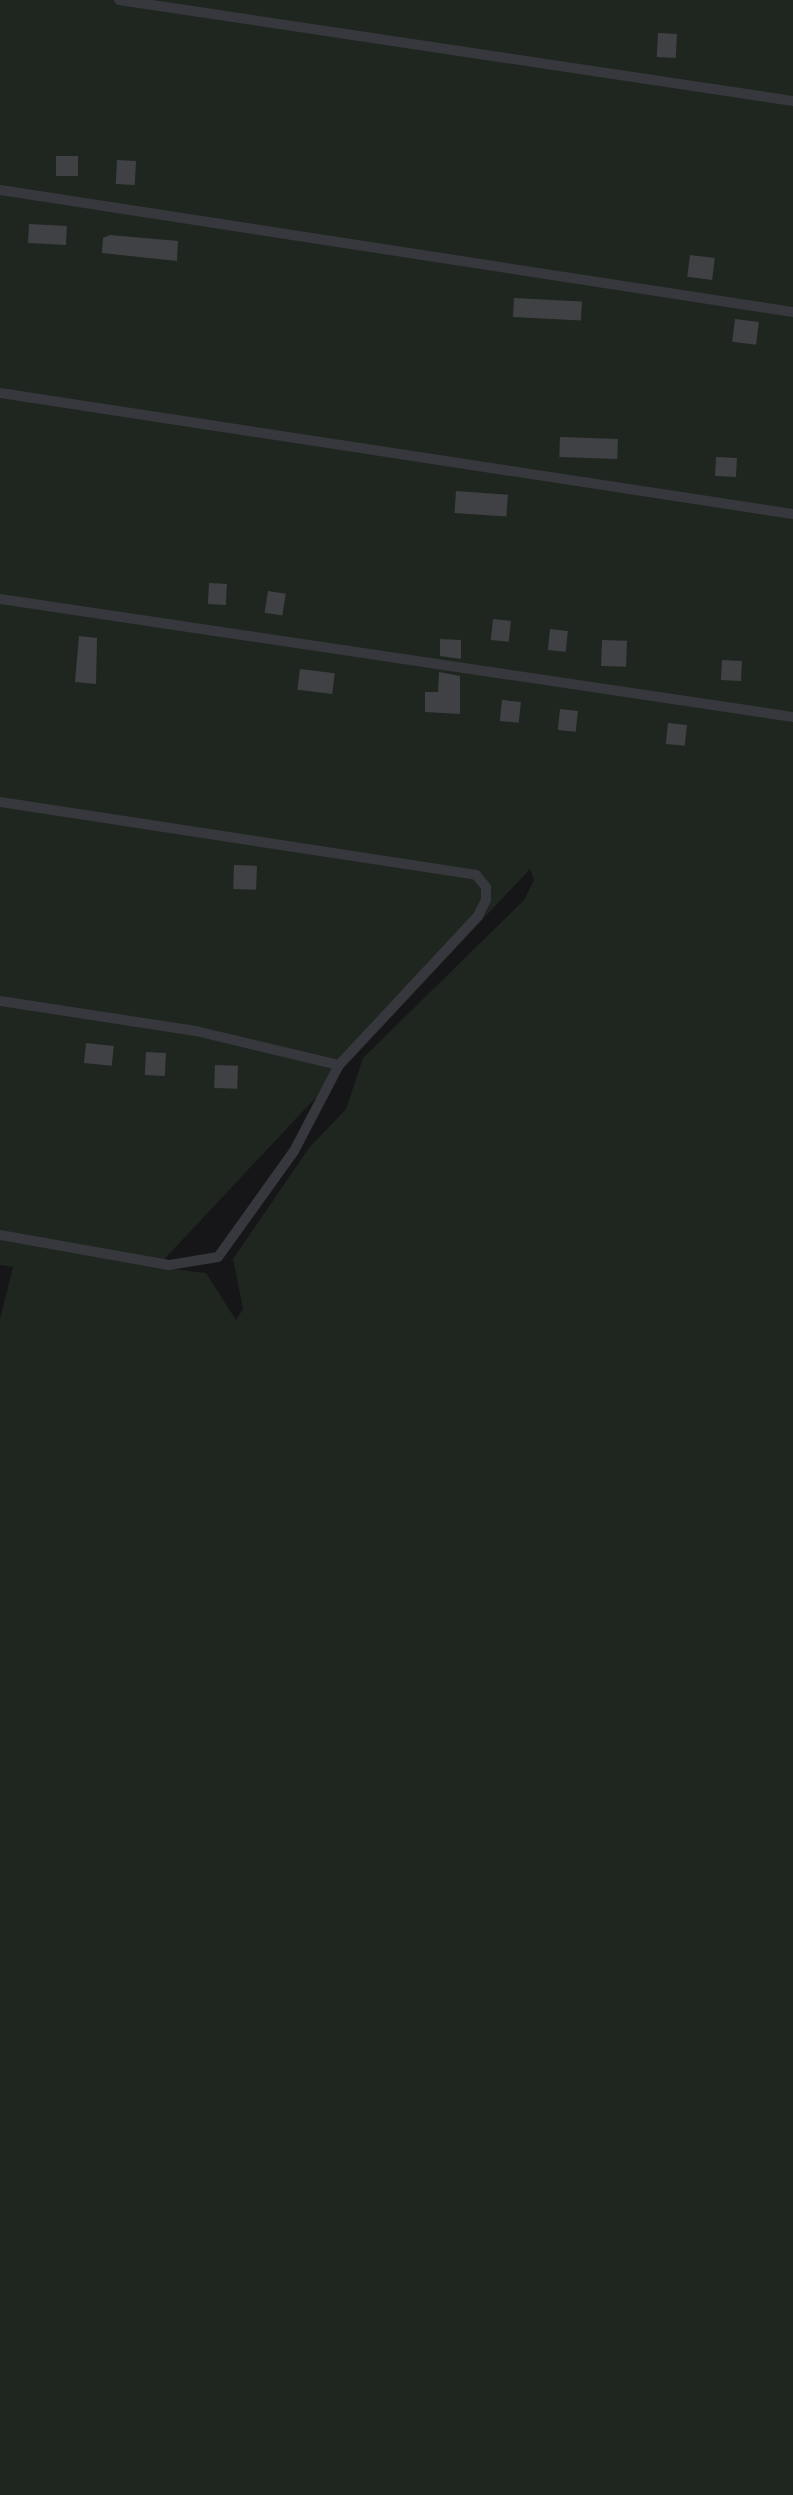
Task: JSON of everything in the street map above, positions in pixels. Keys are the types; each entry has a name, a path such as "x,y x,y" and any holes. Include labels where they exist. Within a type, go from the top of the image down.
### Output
{"lane":[{"path":"119,0 793,101"},
{"path":"0,190 793,312"},
{"path":"0,393 793,514"},
{"path":"0,599 793,717"},
{"path":"0,802 476,875 486,887 478,916 339,1065 294,1151 218,1257 169,1265 0,1235"},
{"path":"0,1001 196,1031 339,1065"}],"shaded area":[{"path":"0,0 793,0 793,2495 0,2495 0,1319 13,1267 0,1265","holes":["530,869 534,880 524,900 363,1058 346,1109 309,1148 233,1259 243,1309 236,1320 206,1273 157,1267"]}],"building":[{"path":"658,33 677,34 676,58 657,57"},
{"path":"56,156 78,156 78,176 56,176"},
{"path":"117,160 136,161 135,185 116,184"},
{"path":"29,224 67,226 66,245 28,243"},
{"path":"110,235 178,241 177,261 102,253 103,238"},
{"path":"690,255 715,258 712,280 687,277"},
{"path":"514,298 582,302 581,321 513,317"},
{"path":"735,319 759,322 756,345 732,342"},
{"path":"560,437 618,439 617,459 559,457"},
{"path":"716,457 737,458 736,477 715,476"},
{"path":"456,491 508,495 506,517 454,513"},
{"path":"209,583 227,584 226,605 208,604"},
{"path":"268,591 286,594 282,616 265,613"},
{"path":"493,619 511,621 509,642 491,640"},
{"path":"550,629 568,631 566,652 548,650"},
{"path":"79,636 97,638 96,684 75,682"},
{"path":"440,639 461,640 461,659 440,656"},
{"path":"602,640 627,641 626,667 601,666"},
{"path":"722,660 742,661 741,681 721,680"},
{"path":"300,669 335,673 332,694 297,690"},
{"path":"439,672 460,676 460,714 425,712 425,692 438,692"},
{"path":"502,700 521,702 519,723 500,721"},
{"path":"560,709 578,711 576,732 558,730"},
{"path":"668,723 687,725 685,746 666,744"},
{"path":"234,865 257,866 256,890 233,889"},
{"path":"86,1043 114,1046 112,1066 84,1063"},
{"path":"146,1052 166,1053 165,1076 145,1075"},
{"path":"215,1065 238,1066 237,1089 214,1088"}]}
